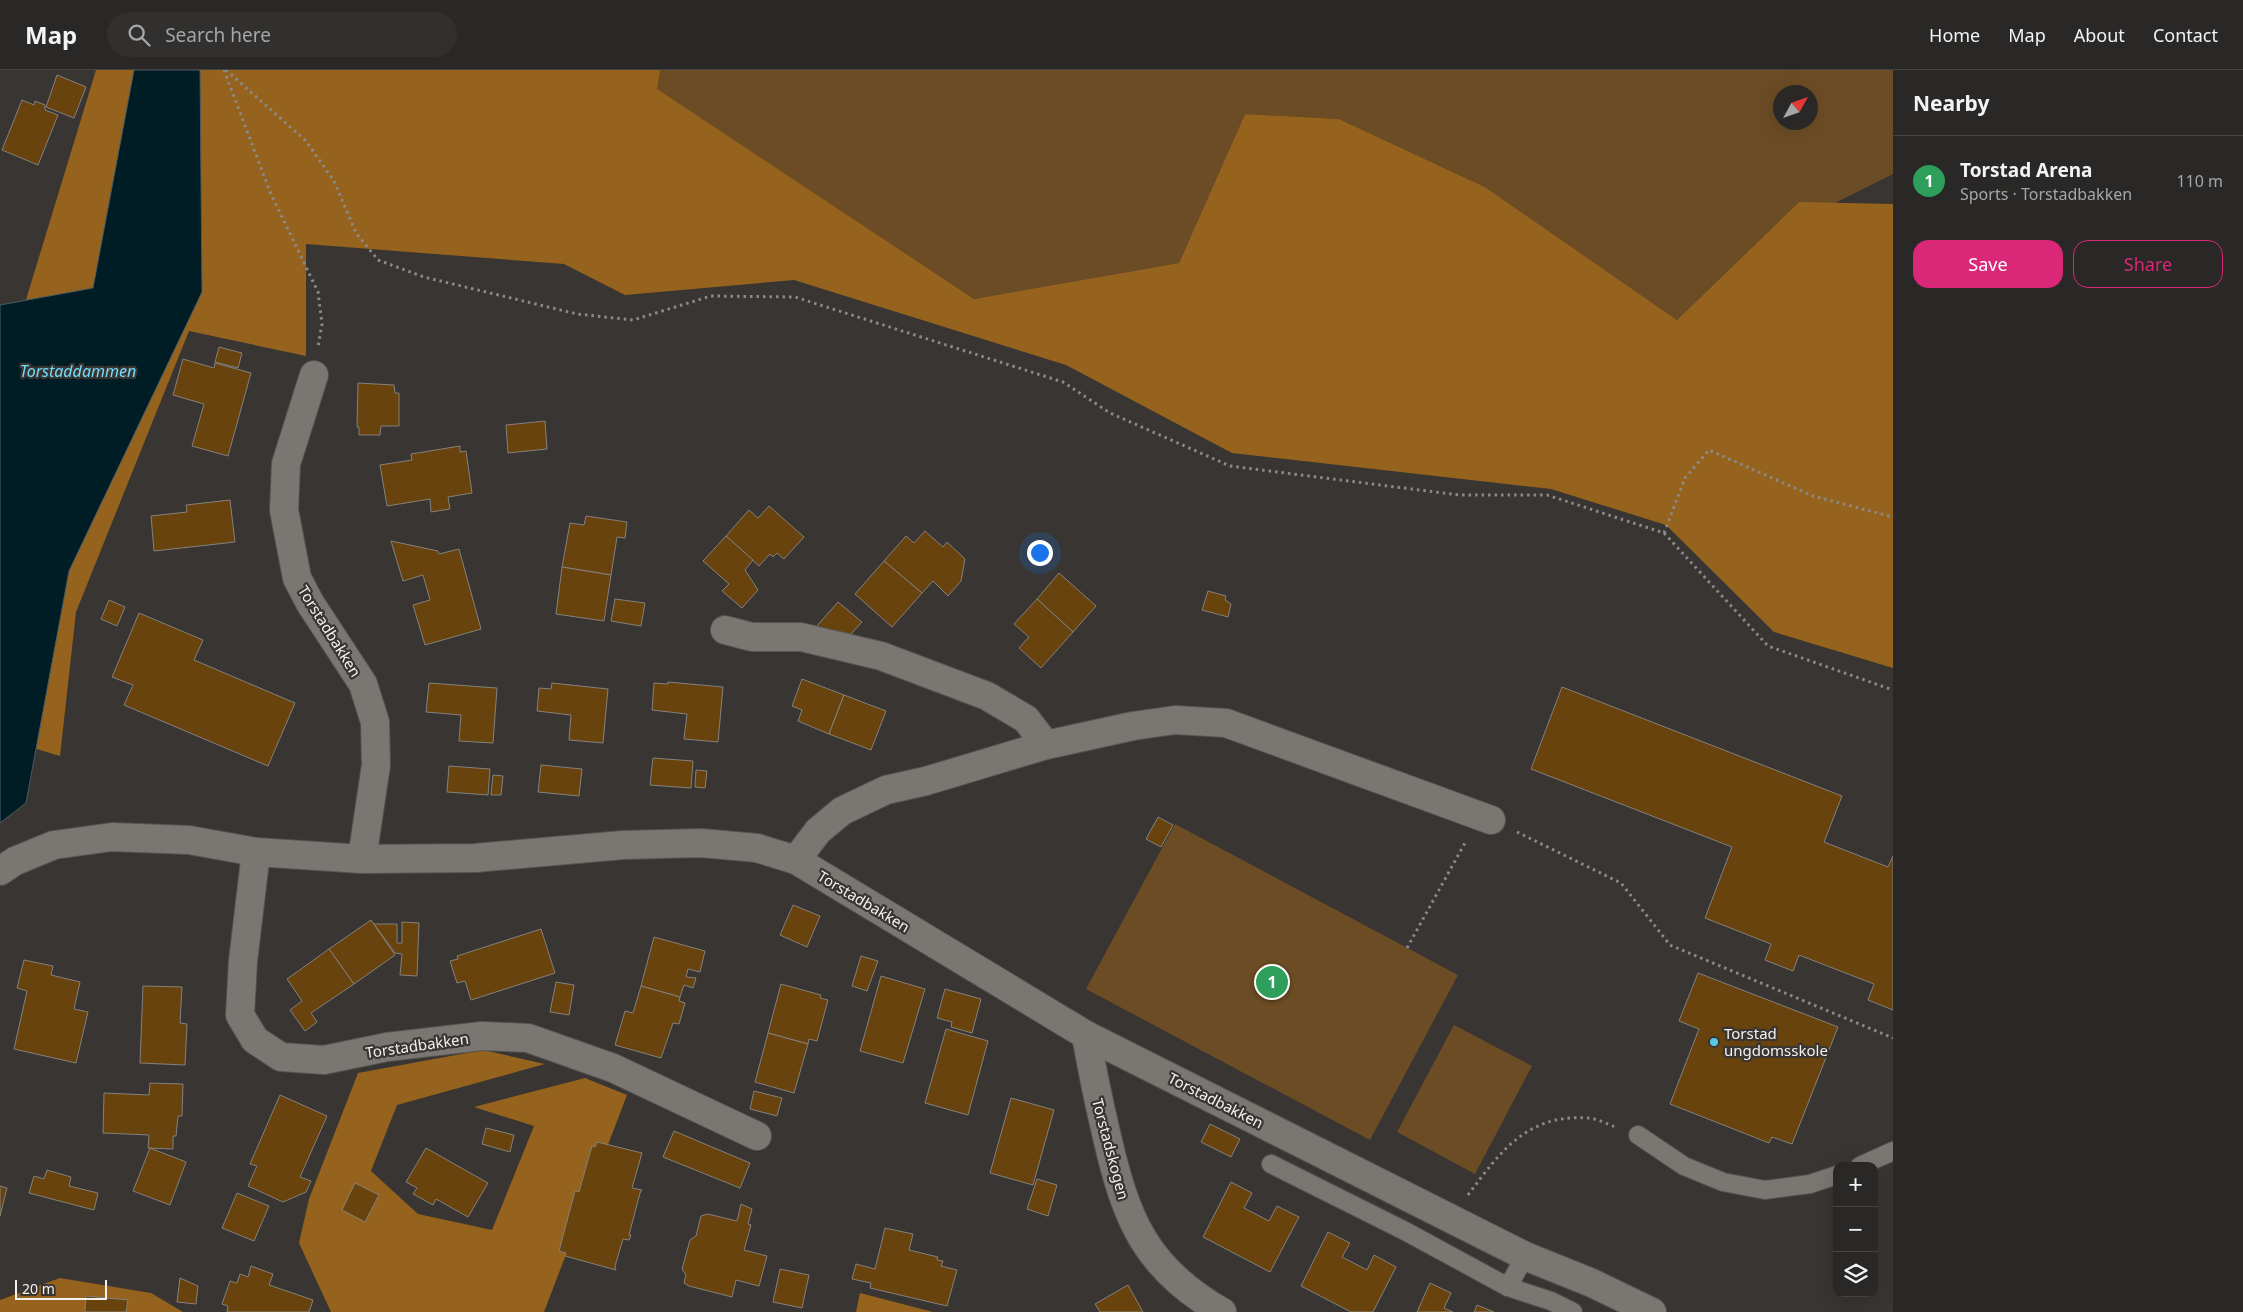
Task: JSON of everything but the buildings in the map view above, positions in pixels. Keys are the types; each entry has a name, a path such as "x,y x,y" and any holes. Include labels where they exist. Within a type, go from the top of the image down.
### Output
{"street":[{"name":"Torstadbakken","path":"314,375 286,464 284,510 297,578 310,603 363,684 375,722 376,765 362,859"},
{"path":"725,630 752,637 801,637 881,656 987,696 1026,718 1046,745"},
{"path":"796,860 818,831 842,811 886,790 926,781 1046,745 1133,726 1175,720 1226,723 1486,818"},
{"name":"Torstadbakken","path":"0,871 15,861 54,845 112,837 189,840 256,852 362,859 475,858 623,845 701,843 757,848 796,860 1086,1035 1524,1256 1592,1283 1652,1312"},
{"name":"Torstadbakken","path":"256,852 243,962 240,1015 255,1040 281,1057 324,1060 387,1047 482,1036 528,1038 613,1068 757,1136"},
{"name":"Torstadskogen","path":"1086,1035 1094,1083 1117,1182 1130,1217 1157,1260 1187,1290 1222,1312"}],"lane":[{"path":"1638,1135 1684,1166 1723,1182 1766,1190 1810,1184 1833,1176"},
{"path":"1869,1162 1893,1151"},
{"path":"1271,1164 1405,1231 1508,1287 1551,1301 1573,1312"},
{"path":"1508,1287 1524,1256"}],"path":[{"path":"225,70 270,192 318,292 322,324 314,375"},
{"path":"225,70 306,141 334,181 356,234 378,260 424,277 577,314 633,320 711,296 795,297 1063,382 1110,412 1230,466 1459,495 1548,495 1664,533 1768,646 1893,690"},
{"path":"1664,533 1685,478 1709,450 1813,496 1893,517"},
{"path":"1407,948 1486,818 1621,882 1670,945 1893,1038"},
{"path":"1452,1218 1486,1172 1521,1134 1545,1121 1588,1117 1638,1135"}],"shaded area":[{"path":"96,70 660,70 657,89 974,299 1179,263 1245,114 1339,119 1485,187 1677,320 1799,202 1893,204 1893,668 1774,632 1666,525 1551,489 1232,453 1066,365 794,280 625,295 564,264 306,244 306,356 189,331 76,612 60,756 0,738 0,385"},
{"path":"660,70 1893,70 1893,174 1827,207 1799,202 1677,320 1485,187 1339,119 1245,114 1179,263 974,299 656,89"},
{"path":"1175,824 1458,975 1370,1140 1086,989"},
{"path":"1454,1025 1532,1066 1475,1174 1397,1132"},
{"path":"483,1050 545,1064 397,1105 371,1171 418,1214 492,1230 534,1126 474,1107 585,1078 627,1095 544,1312 331,1312 299,1243 309,1199 358,1073"},
{"path":"60,1278 151,1293 183,1312 0,1312 0,1300"},
{"path":"860,1293 933,1312 856,1312"}],"water":[{"name":"Torstaddammen","path":"134,70 200,70 202,292 69,571 26,803 0,823 0,305 93,288"}],"place":[{"name":"Torstad Arena","path":"1272,982"},
{"name":"Torstad ungdomsskole","path":"1714,1042"}]}
